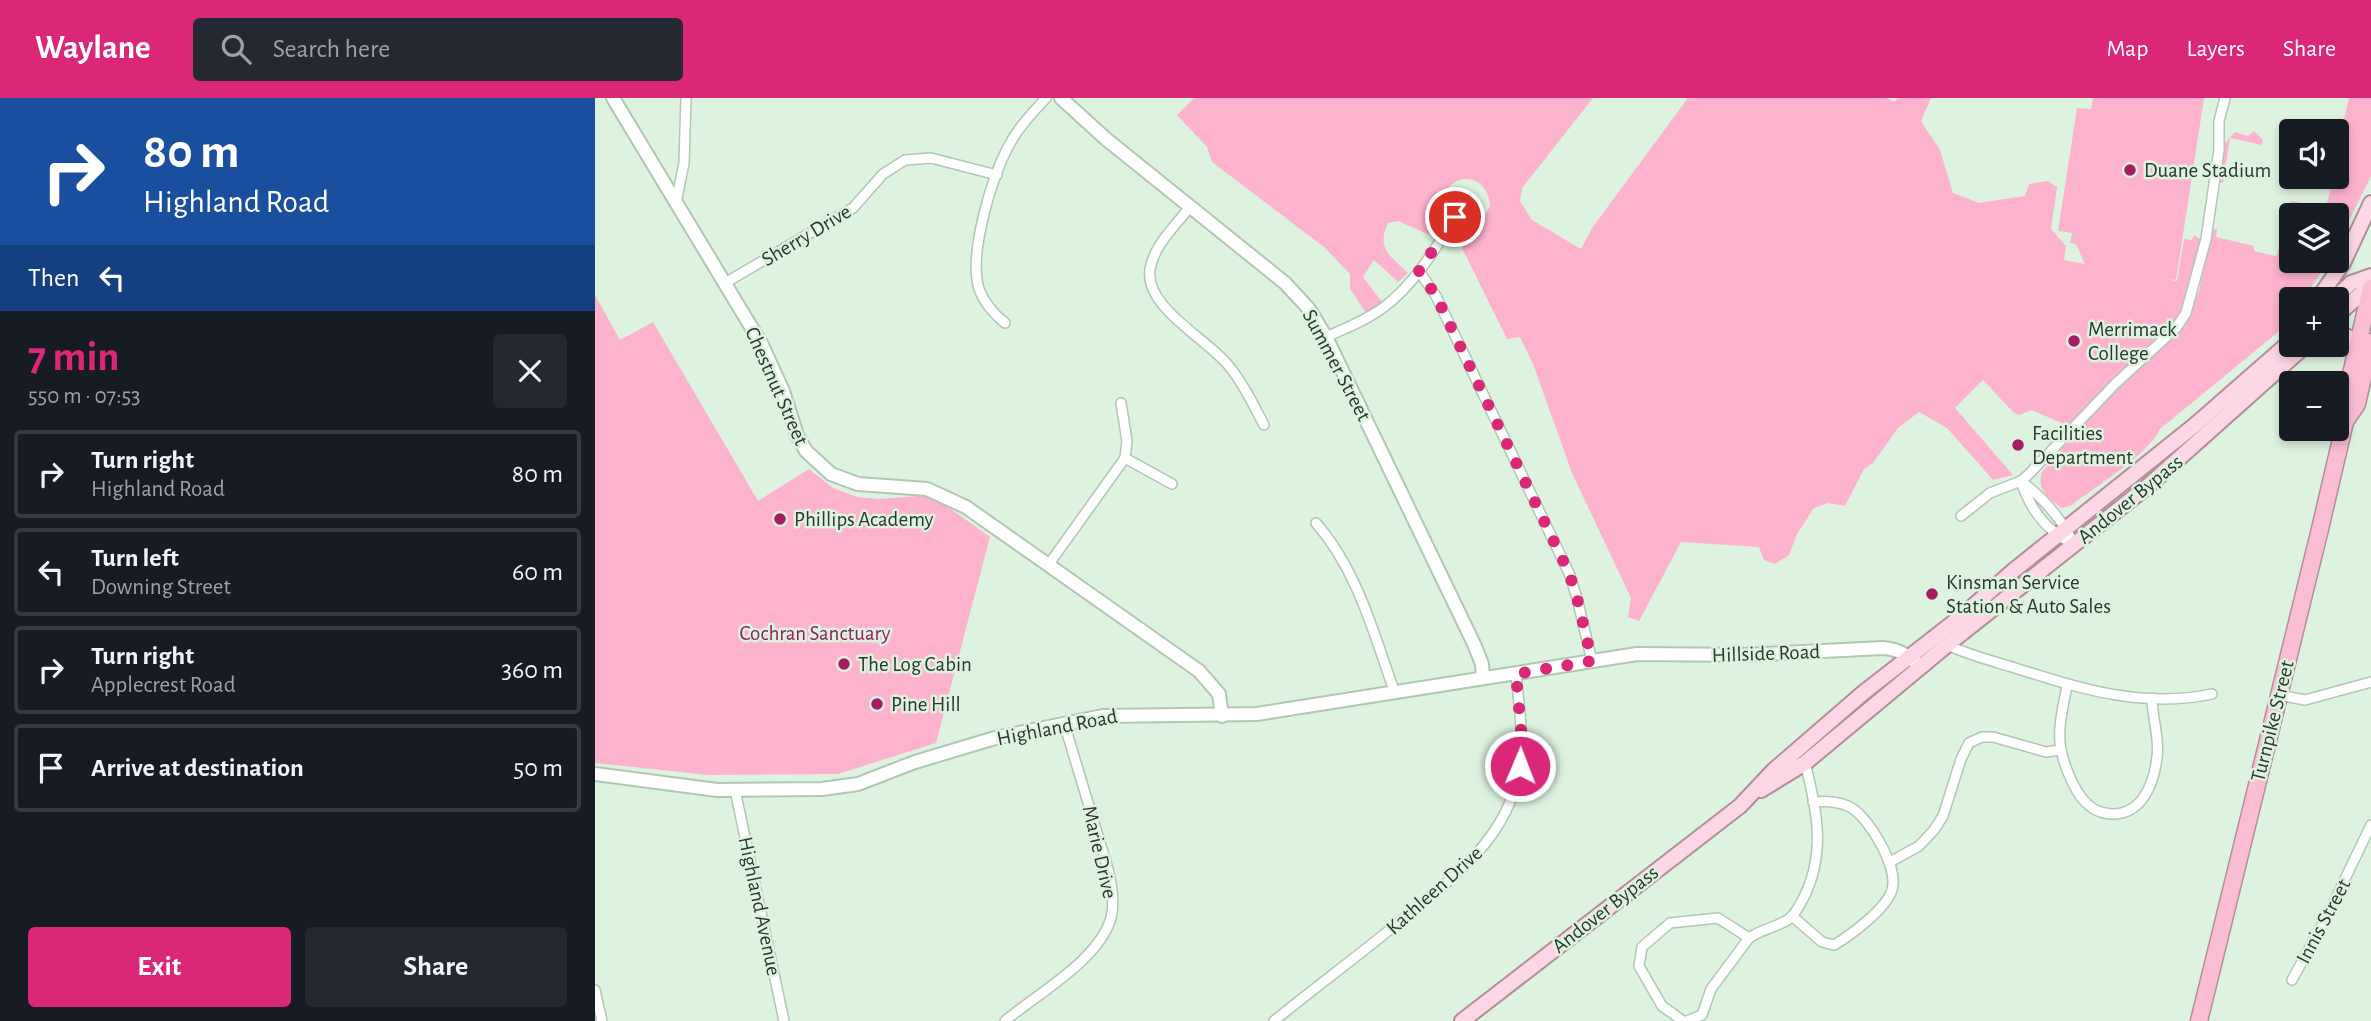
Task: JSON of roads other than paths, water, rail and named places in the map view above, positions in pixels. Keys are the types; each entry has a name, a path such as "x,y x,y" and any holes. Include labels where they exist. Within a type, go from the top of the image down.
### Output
{"highway":[{"name":"Turnpike Street","path":"2349,382 2371,286"},
{"name":"Turnpike Street","path":"2349,415 2357,404 2371,342"},
{"name":"Turnpike Street","path":"2200,1021 2339,441"}],"main road":[{"path":"2326,287 2343,262 2371,203"},
{"path":"2347,287 2371,276"},
{"path":"2349,305 2371,286"},
{"path":"2349,339 2356,350"},
{"path":"2273,355 2279,348"},
{"name":"Andover Bypass","path":"1462,1021 1748,799 1805,763 1921,667 1941,641 2061,532 2219,405 2273,355 2279,353"},
{"name":"Andover Bypass","path":"1748,799 1774,770 1909,656 1941,641 2074,544 2173,466 2289,357"}],"street":[{"name":"Chestnut Street","path":"613,98 773,367 800,442 822,467 831,474 858,484 927,489 966,507 1199,671 1217,690 1221,699 1222,716"},
{"path":"677,203 684,163 686,98"},
{"path":"1006,323 996,315 983,297 976,267 983,225 997,175 1013,138 1046,98"},
{"name":"Summer Street","path":"1062,98 1106,139 1295,293 1313,315 1474,644 1482,664 1483,678"},
{"path":"1961,516 1990,493 2021,481 2115,384 2176,328 2186,313 2206,239 2219,150 2219,121 2225,98"},
{"name":"Sherry Drive","path":"725,283 853,208 883,174 898,163 930,158 997,175"},
{"path":"1326,337 1384,307 1419,271 1467,199"},
{"path":"1190,207 1155,253 1150,267 1150,286 1170,313 1230,367 1264,425"},
{"path":"1419,271 1436,296 1569,573 1592,661"},
{"path":"1049,564 1125,458 1127,441 1121,403"},
{"path":"1125,458 1172,484"},
{"path":"2021,481 2037,493 2061,532 2074,544"},
{"path":"1316,523 1331,540 1353,579 1395,693"},
{"path":"1941,641 2067,686 2092,692 2182,700 2212,694"},
{"name":"Hillside Road","path":"1607,659 1637,654 1745,655 1883,648 1909,656 1921,667"},
{"name":"Highland Road","path":"595,774 689,787 735,790 810,789 858,784 966,746 1063,723 1119,714 1257,714 1607,659"},
{"name":"Kathleen Drive","path":"1274,1021 1389,932 1457,875 1490,839 1512,799 1520,772 1521,729 1516,674"},
{"path":"2279,695 2305,699 2371,682"},
{"path":"2067,686 2060,727 2061,750 2076,788 2089,807 2110,814 2129,811 2144,799 2155,769 2157,741 2153,728 2152,698"},
{"name":"Marie Drive","path":"1005,1021 1084,958 1097,944 1110,919 1113,894 1108,869 1063,723"},
{"path":"1890,862 1919,846 1934,830 1943,816 1969,743 1982,737 1993,737 2046,752 2061,750"},
{"path":"1749,938 1718,918 1670,923 1642,947 1639,966 1662,1006 1685,1021 1702,1015 1711,989 1749,938 1792,916 1807,891 1818,852 1814,802 1805,763"},
{"name":"Highland Avenue","path":"735,790 784,1021"},
{"path":"1792,916 1822,942 1835,945 1888,899 1893,889 1894,877 1890,862 1859,813 1833,801 1814,802"},
{"name":"Innis Street","path":"2292,979 2329,912 2371,825"},
{"path":"595,990 602,1021"}],"place":[{"name":"Duane Stadium","path":"2130,170"},
{"name":"Merrimack College","path":"2074,341"},
{"name":"Facilities Department","path":"2018,445"},
{"name":"Phillips Academy","path":"780,519"},
{"name":"Kinsman Service Station & Auto Sales","path":"1932,594"},
{"name":"The Log Cabin","path":"844,664"},
{"name":"Pine Hill","path":"877,704"}],"park label":[{"name":"Cochran Sanctuary","path":"815,633"}]}
